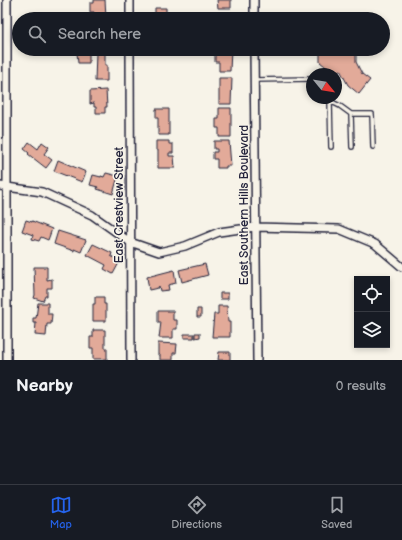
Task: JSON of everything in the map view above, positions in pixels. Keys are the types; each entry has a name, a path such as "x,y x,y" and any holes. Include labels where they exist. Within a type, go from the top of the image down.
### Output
{"street":[{"path":"7,0 4,186 7,360"},
{"path":"130,0 130,12"},
{"path":"254,0 254,12"},
{"name":"East Crestview Street","path":"130,56 131,360"},
{"name":"East Southern Hills Boulevard","path":"254,56 257,360"},
{"path":"4,186 42,192 92,215 130,242 159,252 185,246 219,232 255,227 339,229 375,244 402,267"}],"lane":[{"path":"254,80 306,79"},
{"path":"330,104 331,147"},
{"path":"337,104 351,114 373,115 373,147"},
{"path":"351,114 352,147"}],"building":[{"path":"94,0 105,0 106,12 90,12 90,3 94,3"},
{"path":"217,0 231,0 231,8 218,8"},
{"path":"155,8 166,8 166,12 155,12"},
{"path":"77,56 89,56 89,63 78,63"},
{"path":"96,56 105,56 105,65 107,65 107,81 95,81"},
{"path":"215,56 231,56 230,71 219,71 219,62 215,62"},
{"path":"320,56 356,56 356,62 362,74 370,80 359,94 348,85 342,74 342,68 328,68 320,62"},
{"path":"219,78 232,78 231,104 219,104"},
{"path":"106,90 107,107 105,107 105,113 96,113 94,103 90,104 90,91"},
{"path":"219,108 231,108 231,137 219,137 219,128 216,128 216,119 219,119"},
{"path":"156,109 169,109 169,135 158,135 158,118 156,118"},
{"path":"156,141 169,141 169,144 173,144 173,153 169,153 169,156 174,156 175,168 158,168 158,150 156,150"},
{"path":"214,141 229,141 231,166 226,166 226,168 217,168 217,159 213,159 213,152 217,152 217,149 214,149"},
{"path":"29,142 38,149 42,142 49,147 44,154 52,160 46,168 24,149"},
{"path":"58,160 86,172 82,182 54,171"},
{"path":"106,173 118,176 113,194 90,185 93,175 104,177"},
{"path":"26,220 52,229 48,240 41,237 39,241 32,239 33,235 22,231"},
{"path":"58,231 86,240 81,252 54,244"},
{"path":"93,244 112,253 111,256 120,261 113,274 104,269 106,265 87,255"},
{"path":"205,264 208,275 182,282 179,270"},
{"path":"34,267 47,267 47,280 52,279 52,288 47,288 47,296 45,296 43,301 34,298"},
{"path":"174,270 176,283 168,285 169,290 160,291 159,286 158,288 149,290 147,277"},
{"path":"220,293 228,293 228,299 220,299"},
{"path":"95,297 104,297 104,304 106,304 106,321 93,321 93,304 95,304"},
{"path":"38,303 48,303 48,314 52,314 51,324 47,324 46,336 35,335 36,323 33,323 33,318 36,318"},
{"path":"218,306 227,306 228,322 230,322 230,337 212,337 214,314 218,314"},
{"path":"197,309 201,309 201,317 197,317"},
{"path":"158,311 173,311 173,320 177,320 177,329 173,329 173,338 159,338 161,322 158,322"},
{"path":"93,330 105,330 105,348 107,348 107,359 93,359 93,348 90,348 90,337 93,337"},
{"path":"195,333 200,333 200,337 195,338"},
{"path":"184,334 194,334 194,338 184,338"},
{"path":"158,343 177,344 176,353 173,353 173,360 160,360 160,355 158,355"},
{"path":"219,352 230,352 230,360 218,360"}]}
